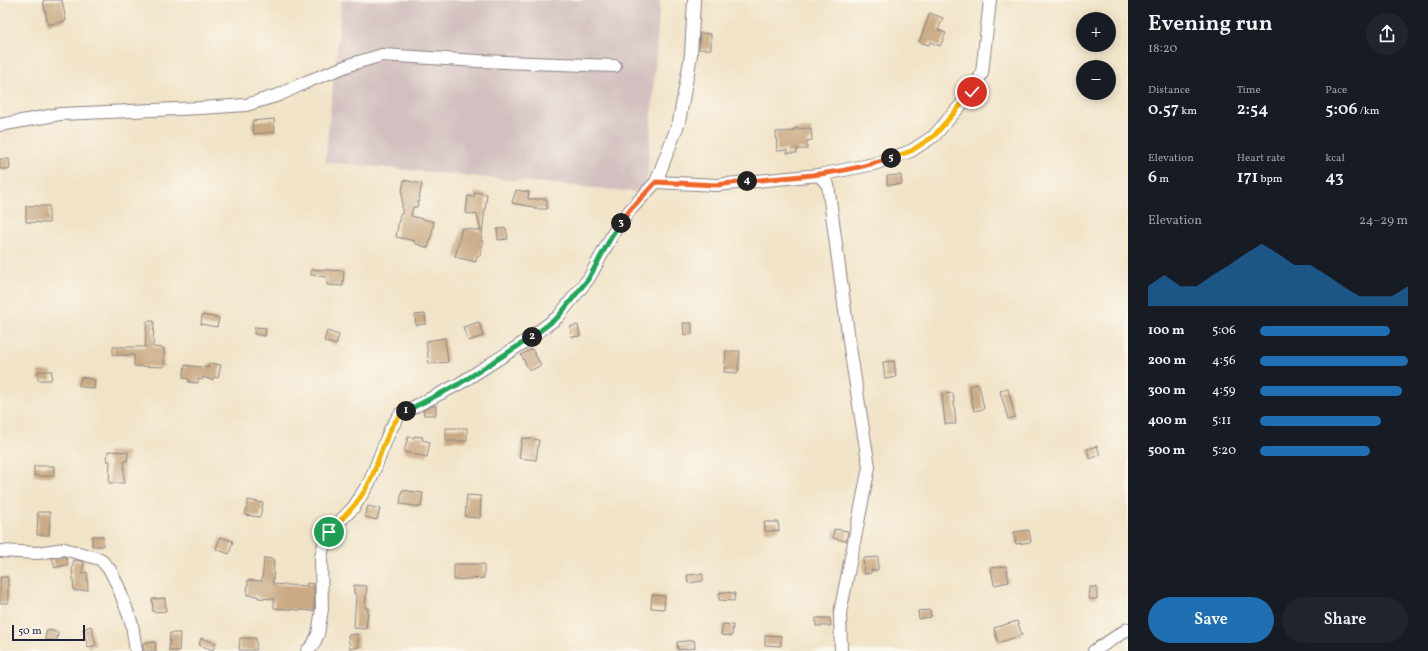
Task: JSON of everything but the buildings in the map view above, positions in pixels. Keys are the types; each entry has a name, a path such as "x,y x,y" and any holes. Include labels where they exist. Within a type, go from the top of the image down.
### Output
{"street":[{"path":"307,651 313,645 318,634 322,609 321,557 325,540 329,532 354,507 370,481 390,430 400,414 459,384 520,345 558,317 589,278 614,232 630,210 656,182 679,122 691,56 694,0"},
{"path":"656,182 717,185 819,175 874,164 911,151 934,136 972,92 982,74 990,0"},
{"path":"0,125 60,114 246,105 280,96 306,82 352,64 382,55 478,61 615,66"},
{"path":"819,175 828,185 868,466 840,613 841,651"},
{"path":"0,550 38,553 64,549 100,559 110,570 118,586 132,624 136,651"},
{"path":"1094,651 1128,629"}],"shaded area":[{"path":"342,0 660,0 646,193 325,162"}],"route":[{"path":"329,532 354,507 370,481 390,430 400,414 459,384 520,345 558,317 589,278 614,232 630,210 656,182 717,185 819,175 874,164 911,151 934,136 972,92"}]}
